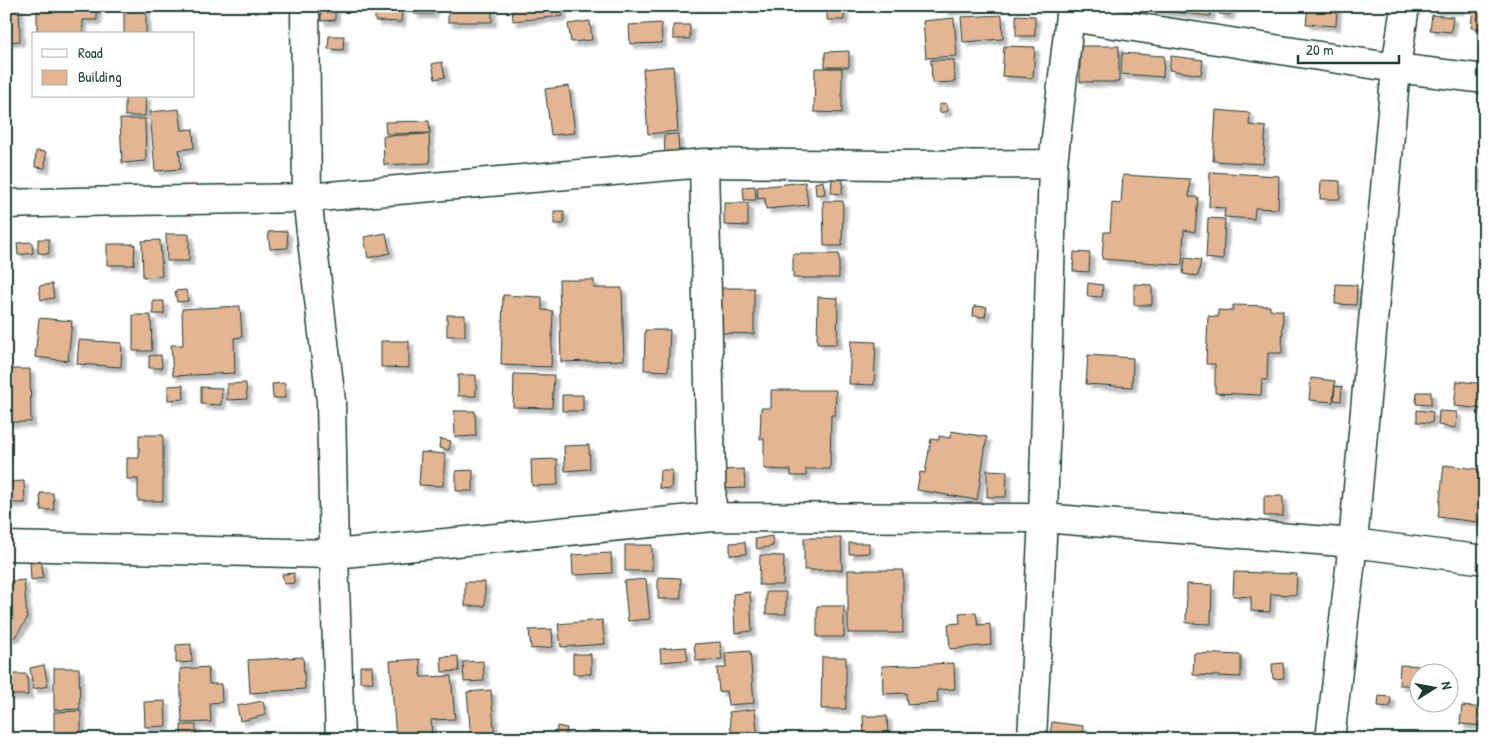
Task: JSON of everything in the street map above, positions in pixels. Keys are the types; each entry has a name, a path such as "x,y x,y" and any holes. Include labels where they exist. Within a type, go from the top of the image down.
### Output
{"street":[{"path":"305,6 307,198 331,401 340,739"},
{"path":"1330,739 1353,543 1396,68 1405,6"},
{"path":"1032,739 1043,518 1053,164 1070,12 1396,68 1485,78"},
{"path":"704,163 712,517"},
{"path":"6,204 307,198 704,163 1053,164"},
{"path":"6,546 334,554 712,517 1043,518 1353,543 1485,560"}],"building":[{"path":"6,6 19,6 20,41 6,42"},
{"path":"37,6 97,6 97,20 83,20 83,32 37,32"},
{"path":"124,6 146,6 146,32 124,32"},
{"path":"321,6 335,6 335,20 321,21"},
{"path":"375,6 402,6 401,22 375,21"},
{"path":"414,6 433,6 433,14 414,14"},
{"path":"448,6 492,6 492,22 448,22"},
{"path":"512,6 562,6 563,16 513,21"},
{"path":"827,6 844,6 844,20 827,20"},
{"path":"944,6 988,6 945,11"},
{"path":"1148,6 1212,6 1210,16 1147,9"},
{"path":"1220,6 1232,6 1230,15 1219,14"},
{"path":"1308,6 1337,6 1336,26 1306,24"},
{"path":"1434,6 1460,6 1460,10 1434,10"},
{"path":"1473,6 1485,6 1485,29 1471,28"},
{"path":"1002,15 1003,39 963,42 961,17"},
{"path":"1016,15 1035,16 1035,36 1016,36"},
{"path":"1432,15 1453,17 1451,32 1430,30"},
{"path":"954,18 957,56 926,58 923,21"},
{"path":"590,21 592,40 571,42 568,24"},
{"path":"661,23 662,43 630,44 629,25"},
{"path":"673,25 690,25 690,39 673,39"},
{"path":"329,36 344,36 343,50 328,49"},
{"path":"1004,46 1035,47 1033,78 1002,76"},
{"path":"1080,46 1119,46 1119,82 1080,82"},
{"path":"849,51 849,67 825,67 825,52"},
{"path":"1122,53 1164,56 1163,77 1121,74"},
{"path":"1171,56 1203,60 1201,75 1169,70"},
{"path":"931,60 954,60 955,82 932,83"},
{"path":"442,62 445,77 435,79 432,64"},
{"path":"673,66 678,131 648,134 643,69"},
{"path":"815,68 842,68 842,113 814,112"},
{"path":"569,86 575,133 551,135 545,89"},
{"path":"125,98 146,98 145,116 125,116"},
{"path":"946,103 948,111 940,113 939,105"},
{"path":"179,109 182,130 193,129 194,148 179,150 181,169 155,171 150,112"},
{"path":"1216,110 1250,113 1249,125 1266,127 1263,164 1213,161"},
{"path":"120,119 145,119 146,161 122,163"},
{"path":"429,121 430,133 386,134 385,122"},
{"path":"429,134 430,163 384,165 383,136"},
{"path":"678,134 679,154 665,155 664,135"},
{"path":"36,151 46,152 45,168 35,167"},
{"path":"1481,169 1485,169 1485,192 1481,192"},
{"path":"1210,172 1279,176 1278,209 1255,208 1254,219 1224,217 1225,208 1209,207"},
{"path":"1123,175 1190,179 1189,197 1198,197 1195,232 1184,230 1182,265 1102,259 1104,232 1110,232 1112,203 1121,204"},
{"path":"832,178 843,179 842,194 831,193"},
{"path":"1321,180 1340,181 1340,199 1320,199"},
{"path":"823,181 825,194 816,195 815,183"},
{"path":"805,182 808,205 766,209 765,198 758,199 757,187"},
{"path":"755,186 756,200 744,200 743,187"},
{"path":"823,201 843,201 842,246 824,246"},
{"path":"724,203 748,203 748,226 724,225"},
{"path":"554,211 564,211 564,224 554,224"},
{"path":"1208,218 1225,219 1223,260 1206,258"},
{"path":"287,231 288,248 270,249 268,232"},
{"path":"386,233 390,253 368,258 364,237"},
{"path":"166,234 189,234 189,261 167,261"},
{"path":"38,239 49,239 49,254 38,253"},
{"path":"160,240 162,276 143,277 142,241"},
{"path":"32,242 33,253 18,255 17,243"},
{"path":"107,244 135,244 134,265 107,265"},
{"path":"1074,252 1090,253 1089,272 1073,271"},
{"path":"793,254 839,254 839,278 793,278"},
{"path":"1185,258 1201,260 1198,276 1183,274"},
{"path":"559,280 594,280 594,288 622,288 624,360 561,362"},
{"path":"1088,283 1103,285 1102,297 1087,296"},
{"path":"52,284 54,298 41,300 39,286"},
{"path":"1134,284 1152,285 1152,305 1134,305"},
{"path":"1336,284 1357,285 1356,305 1335,304"},
{"path":"721,288 754,288 754,334 720,333"},
{"path":"186,290 188,301 177,302 175,291"},
{"path":"503,295 542,297 542,310 553,311 551,367 501,365"},
{"path":"818,297 838,298 837,344 817,344"},
{"path":"153,301 164,301 164,314 153,314"},
{"path":"1233,305 1270,306 1270,310 1283,310 1282,353 1268,353 1267,380 1262,380 1261,395 1215,393 1215,364 1206,364 1208,316 1218,317 1218,310 1233,311"},
{"path":"240,306 242,337 234,338 235,373 173,376 171,345 183,345 182,309"},
{"path":"974,306 987,307 985,317 973,316"},
{"path":"133,315 151,315 152,351 133,351"},
{"path":"447,315 465,315 465,336 447,336"},
{"path":"39,318 72,321 68,361 35,357"},
{"path":"645,330 670,330 668,371 644,370"},
{"path":"79,340 122,343 121,367 77,364"},
{"path":"381,341 409,341 409,368 381,367"},
{"path":"851,341 876,342 874,385 849,384"},
{"path":"161,355 162,368 149,368 149,356"},
{"path":"1088,355 1133,358 1132,387 1086,384"},
{"path":"6,369 30,369 31,422 6,422"},
{"path":"514,374 554,375 552,408 513,407"},
{"path":"458,375 476,375 476,396 458,396"},
{"path":"1311,378 1335,381 1333,402 1309,400"},
{"path":"1457,381 1485,384 1485,409 1454,406"},
{"path":"246,383 247,399 227,400 227,384"},
{"path":"285,383 285,398 273,398 272,384"},
{"path":"183,385 184,399 168,400 168,386"},
{"path":"1335,386 1342,387 1341,401 1334,400"},
{"path":"201,387 222,388 221,405 201,404"},
{"path":"771,390 836,390 835,415 831,415 830,469 806,469 806,476 791,476 791,470 764,469 764,439 760,439 761,408 771,408"},
{"path":"1417,392 1431,392 1431,405 1416,404"},
{"path":"562,395 583,395 583,411 562,411"},
{"path":"1417,410 1433,412 1432,423 1417,422"},
{"path":"454,411 475,411 476,436 455,437"},
{"path":"1439,411 1457,412 1456,428 1438,425"},
{"path":"951,431 987,437 977,500 917,490 920,472 925,473 931,439 939,440 939,436 950,438"},
{"path":"139,435 163,435 163,501 138,501 138,479 127,479 127,458 139,458"},
{"path":"440,439 451,441 449,450 439,448"},
{"path":"589,445 590,469 565,471 564,446"},
{"path":"421,452 445,454 443,486 419,485"},
{"path":"557,459 558,485 532,486 531,460"},
{"path":"1444,465 1485,470 1485,523 1438,517"},
{"path":"744,469 745,488 720,489 720,470"},
{"path":"473,470 473,491 456,491 456,471"},
{"path":"660,470 672,470 671,489 659,488"},
{"path":"987,470 1007,471 1006,497 987,497"},
{"path":"24,481 25,503 7,503 6,482"},
{"path":"40,493 53,493 54,510 41,510"},
{"path":"1264,496 1283,496 1283,516 1264,516"},
{"path":"772,536 773,546 757,549 755,539"},
{"path":"804,538 841,538 842,570 804,570"},
{"path":"745,542 746,554 730,555 730,543"},
{"path":"849,543 869,543 869,553 849,554"},
{"path":"625,545 652,545 652,571 625,571"},
{"path":"611,553 612,573 573,575 572,555"},
{"path":"760,555 784,556 783,585 759,585"},
{"path":"42,562 43,578 31,580 30,563"},
{"path":"848,570 903,570 903,633 848,633"},
{"path":"1234,572 1297,574 1296,595 1271,594 1270,612 1251,611 1251,597 1233,596"},
{"path":"294,573 294,583 284,584 282,574"},
{"path":"658,577 681,578 681,599 658,599"},
{"path":"646,579 650,619 628,621 624,581"},
{"path":"24,580 27,619 15,637 6,638 6,582"},
{"path":"465,582 485,582 485,606 465,606"},
{"path":"1187,584 1212,585 1211,624 1186,623"},
{"path":"750,592 752,631 735,633 733,594"},
{"path":"766,592 786,592 786,614 766,614"},
{"path":"817,606 844,606 844,637 817,637"},
{"path":"976,612 978,625 990,624 991,645 950,649 948,624 960,623 959,613"},
{"path":"602,620 605,644 561,647 558,624"},
{"path":"552,629 553,647 531,649 529,630"},
{"path":"720,642 722,659 696,661 694,644"},
{"path":"191,644 192,662 176,663 176,645"},
{"path":"686,647 688,660 661,662 660,649"},
{"path":"750,651 754,703 728,705 726,691 719,692 717,668 726,668 725,653"},
{"path":"1194,653 1241,655 1241,677 1193,675"},
{"path":"573,654 591,654 591,674 573,674"},
{"path":"458,656 459,671 442,672 441,657"},
{"path":"303,657 305,689 250,693 248,660"},
{"path":"822,657 846,657 846,709 821,709"},
{"path":"420,659 421,677 451,676 455,719 431,720 432,739 396,739 390,661"},
{"path":"483,661 484,681 464,682 463,662"},
{"path":"954,663 955,689 937,690 938,703 907,705 906,693 883,694 882,666"},
{"path":"1283,663 1284,678 1273,679 1272,664"},
{"path":"44,665 48,686 33,689 30,668"},
{"path":"1400,665 1408,665 1408,685 1399,685"},
{"path":"360,666 372,666 373,682 360,682"},
{"path":"208,667 209,684 221,684 222,702 210,703 211,722 182,723 180,669"},
{"path":"54,668 79,668 80,709 54,710"},
{"path":"6,674 27,674 28,695 6,695"},
{"path":"491,690 495,739 471,739 467,692"},
{"path":"1379,696 1391,697 1390,707 1378,706"},
{"path":"165,701 166,726 145,727 144,702"},
{"path":"263,701 266,715 240,721 237,706"},
{"path":"1462,706 1485,708 1485,726 1460,724"},
{"path":"755,709 758,739 732,739 729,712"},
{"path":"81,711 81,739 54,739 54,712"},
{"path":"863,716 887,716 888,739 864,739"},
{"path":"1052,722 1083,726 1082,739 1049,739"},
{"path":"181,725 196,725 196,738 181,739"},
{"path":"557,726 567,728 565,737 556,736"}]}
